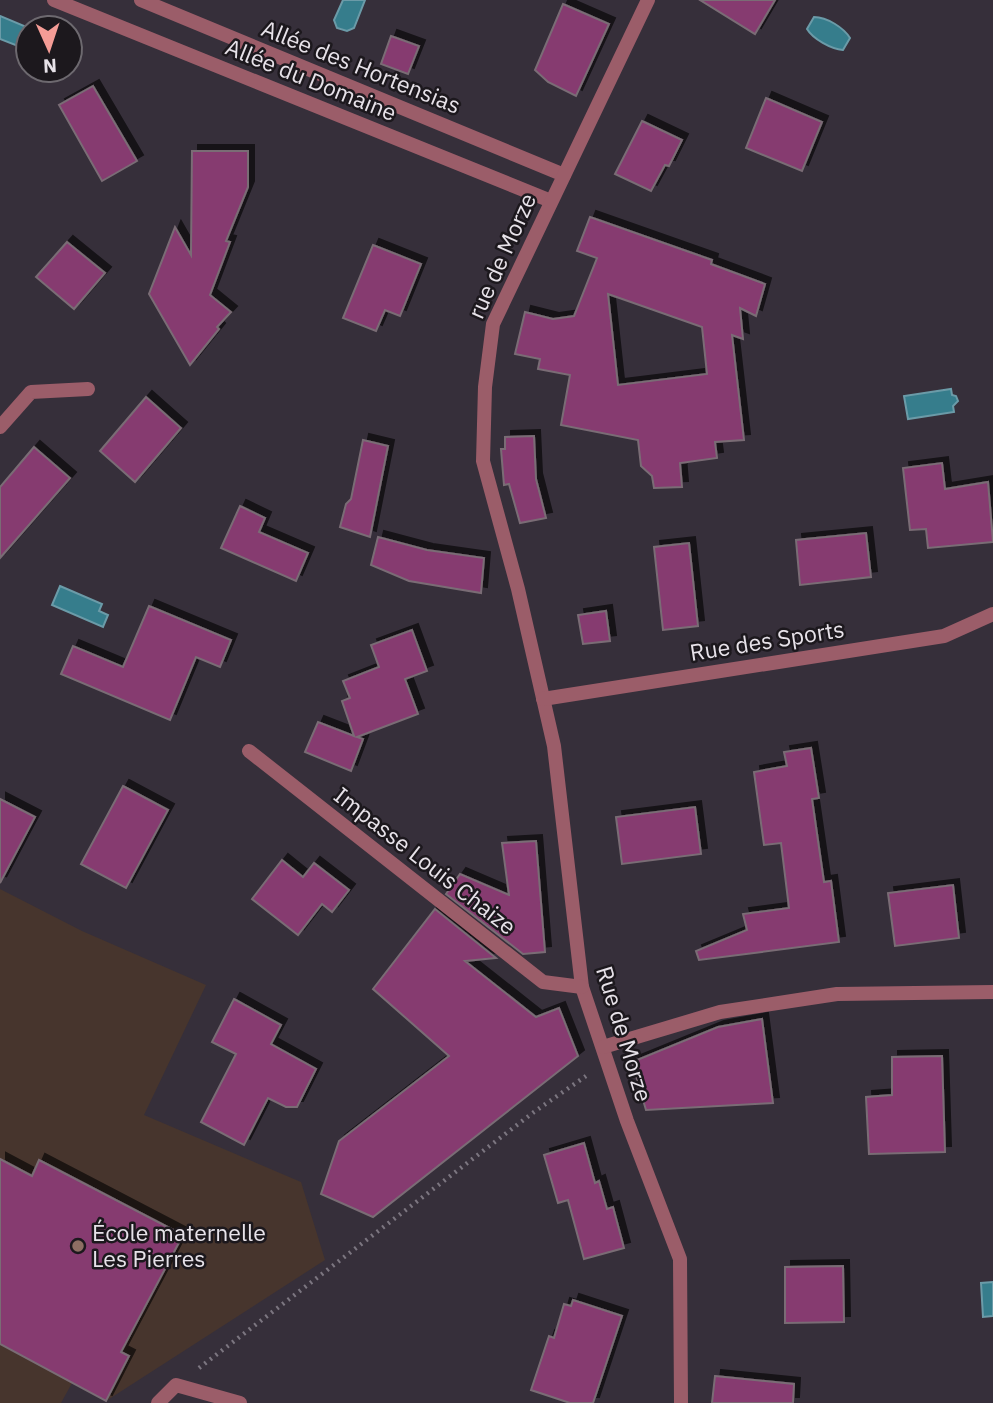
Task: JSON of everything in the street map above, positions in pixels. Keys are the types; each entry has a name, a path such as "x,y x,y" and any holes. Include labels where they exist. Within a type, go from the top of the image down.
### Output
{"street":[{"name":"Allée du Domaine","path":"54,0 551,201"},
{"name":"Allée des Hortensias","path":"141,0 564,175"},
{"name":"rue de Morze","path":"518,589 483,461 485,387 494,324 648,0"},
{"path":"0,427 31,393 88,390"},
{"name":"Rue de Morze","path":"518,589 555,755 582,987 627,1121 680,1259 681,1403"},
{"name":"Rue des Sports","path":"543,699 944,636 993,614"},
{"name":"Impasse Louis Chaize","path":"249,751 543,982 582,987"},
{"path":"603,1047 720,1012 837,994 993,992"},
{"path":"158,1403 176,1385 240,1403"}],"path":[{"path":"176,1385 534,1112 595,1070 603,1047"}],"shaded area":[{"path":"0,889 82,931 206,985 144,1115 301,1182 325,1260 106,1401 72,1383 61,1403 0,1403"}],"water":[{"path":"343,0 365,0 354,28 347,31 337,28 334,20"},
{"path":"0,16 14,22 14,44 0,39"},
{"path":"814,17 830,21 847,34 850,38 843,50 823,43 810,33 807,29"},
{"path":"951,389 952,395 956,396 958,401 953,406 954,412 908,419 904,396"},
{"path":"60,586 102,604 99,611 108,615 103,627 52,605"},
{"path":"993,1282 993,1316 983,1317 981,1283"}],"building":[{"path":"700,0 775,0 755,34"},
{"path":"563,4 609,24 576,96 548,82 535,70"},
{"path":"391,36 419,46 408,74 381,64"},
{"path":"93,86 137,161 102,181 59,105"},
{"path":"766,98 822,122 802,171 746,148"},
{"path":"642,121 682,140 669,166 665,165 651,191 615,174"},
{"path":"192,151 248,151 248,187 226,241 230,242 210,295 231,312 190,365 149,294 175,227 191,255"},
{"path":"590,217 712,260 711,264 765,284 756,316 740,308 743,339 732,335 744,440 715,442 717,458 680,463 682,487 654,488 652,476 641,466 638,440 561,425 570,375 538,369 540,359 515,354 525,312 553,319 574,316 597,258 577,251","holes":["608,294 702,327 707,374 618,385"]},
{"path":"67,242 105,273 74,309 36,277"},
{"path":"373,245 421,264 400,316 385,310 376,331 343,318"},
{"path":"146,397 181,428 135,482 100,451"},
{"path":"534,436 536,479 546,518 520,523 509,484 504,485 501,449 505,449 505,437"},
{"path":"363,440 388,446 370,537 340,527 346,504 351,499"},
{"path":"34,447 70,478 0,558 0,487"},
{"path":"942,463 945,489 988,482 993,542 928,548 926,529 910,530 903,468"},
{"path":"240,506 265,518 259,532 308,553 296,581 221,548"},
{"path":"866,533 871,577 800,585 796,540"},
{"path":"378,537 427,550 484,558 481,593 409,581 371,565"},
{"path":"689,543 698,626 663,630 654,547"},
{"path":"149,606 231,640 220,667 196,657 170,720 61,674 73,646 123,667"},
{"path":"606,611 610,641 583,644 578,615"},
{"path":"412,630 427,671 405,679 418,714 357,737 363,739 351,771 305,752 318,722 354,736 342,701 350,698 343,681 379,667 371,645"},
{"path":"811,748 819,798 812,799 824,882 831,881 839,942 699,960 696,951 747,930 743,914 789,908 781,843 764,845 754,772 787,766 784,752"},
{"path":"123,786 168,810 126,888 81,864"},
{"path":"0,799 35,817 0,883"},
{"path":"695,807 701,854 622,864 616,817"},
{"path":"536,841 545,952 523,954 446,894 460,874 509,895 502,843"},
{"path":"282,860 303,877 314,863 349,890 332,912 322,904 298,935 252,899"},
{"path":"953,885 959,938 895,946 888,893"},
{"path":"435,909 496,958 465,961 536,1017 559,1008 578,1056 373,1217 321,1194 339,1141 449,1056 373,989"},
{"path":"234,999 281,1025 271,1044 316,1069 297,1107 286,1107 268,1098 244,1145 201,1122 236,1054 212,1042"},
{"path":"762,1019 773,1103 646,1110 632,1062 718,1027"},
{"path":"942,1056 945,1152 869,1154 866,1097 892,1095 892,1057"},
{"path":"584,1143 595,1183 599,1181 607,1209 613,1207 624,1248 584,1259 568,1200 558,1203 544,1155"},
{"path":"0,1159 32,1176 39,1160 183,1235 121,1352 129,1356 106,1401 0,1344"},
{"path":"843,1266 844,1322 785,1323 785,1267"},
{"path":"573,1300 622,1316 593,1403 570,1403 531,1390 549,1336 554,1338 564,1304 571,1306"},
{"path":"715,1376 794,1384 793,1403 712,1403"}],"place":[{"name":"École maternelle Les Pierres","path":"78,1246"}]}
